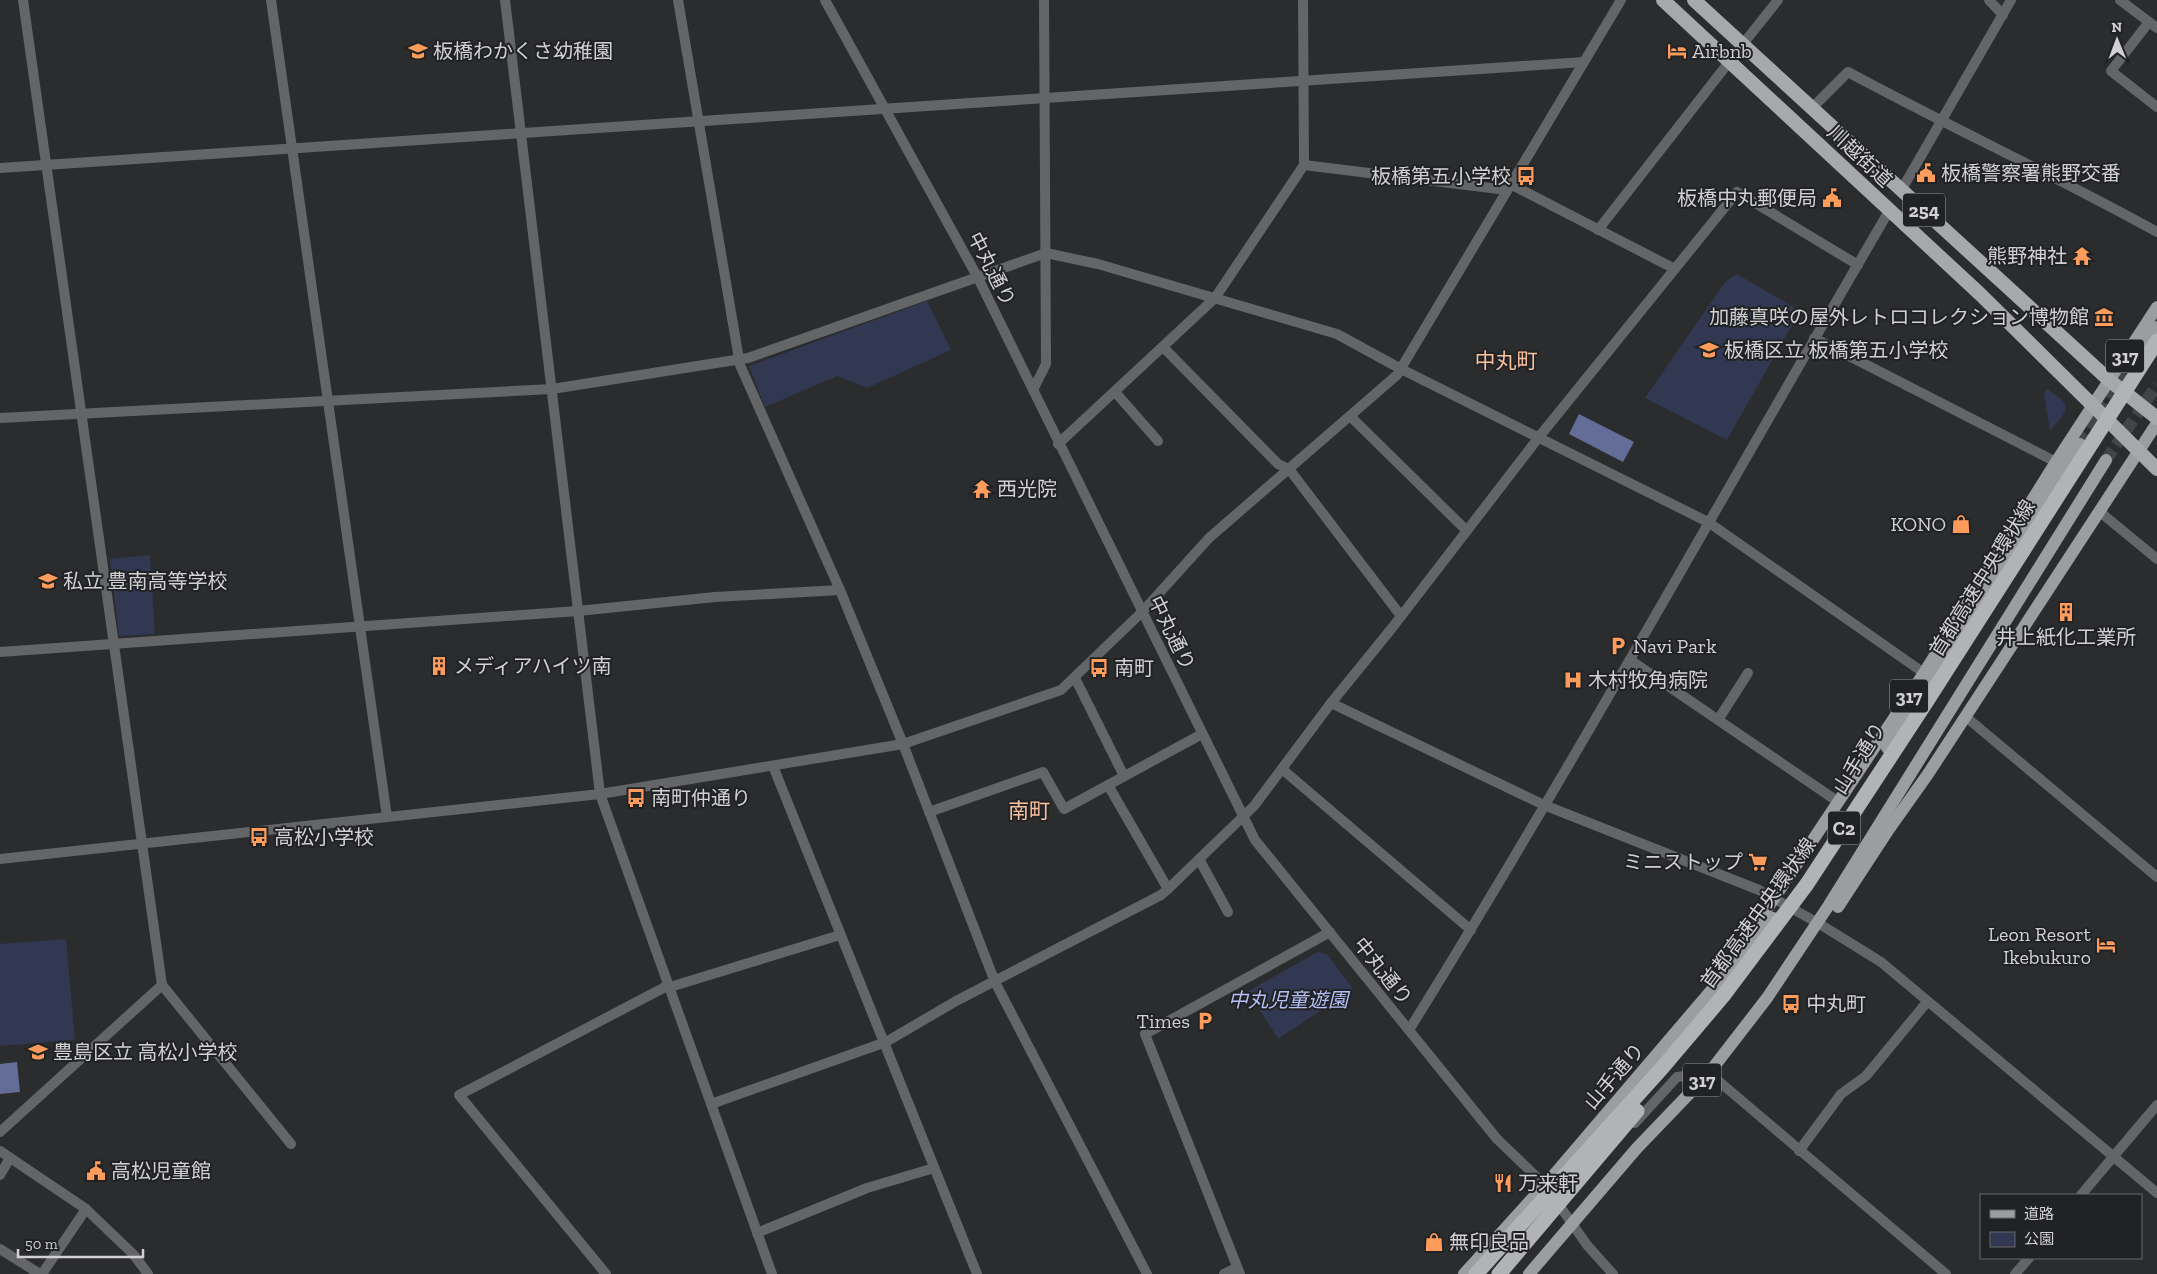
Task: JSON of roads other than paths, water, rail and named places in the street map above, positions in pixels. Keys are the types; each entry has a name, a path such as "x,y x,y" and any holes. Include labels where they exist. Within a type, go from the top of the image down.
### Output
{"highway":[{"name":"川越街道","path":"1663,0 1980,294 2140,450 2157,469"},
{"name":"川越街道","path":"1694,0 2109,380 2157,418"},
{"name":"首都高速中央環状線","path":"1476,1274 1662,1068 1723,996 1807,884 1925,704 2157,341"},
{"name":"首都高速中央環状線","path":"1500,1274 1668,1073 1810,887 1930,707 2150,350"},
{"path":"1490,1274 1545,1209 1621,1113"}],"main road":[{"name":"317","path":"1779,901 1837,801 1924,673 2056,462 2157,307"},
{"name":"317","path":"2150,350 2157,327"},
{"name":"317","path":"1818,923 1836,910 1966,717 2157,423"},
{"name":"山手通り","path":"1464,1274 1545,1185 1718,983 1779,901 1800,886 2080,444"},
{"name":"317","path":"1529,1274 1637,1148 1709,1073 1767,998 1818,923 2106,460"}],"street":[{"path":"23,0 162,985 291,1144"},
{"path":"271,0 387,817"},
{"path":"505,0 600,794 772,1274"},
{"path":"678,0 738,359 840,590 903,744 995,982 1147,1274"},
{"name":"中丸通り","path":"825,0 978,278 1058,444 1258,844 1497,1139 1545,1185 1587,1245 1613,1274"},
{"path":"1032,390 1046,364 1044,0"},
{"path":"1058,444 1215,298 1304,165 1302,0"},
{"path":"0,859 600,794 903,744 1061,690 1142,612 1201,546 1397,375 1620,0"},
{"path":"1743,44 1778,0"},
{"path":"1989,0 2003,15"},
{"path":"1902,189 2012,0"},
{"path":"2120,0 2153,25 2111,71 2157,107"},
{"path":"0,168 1584,62"},
{"path":"1598,230 1729,62"},
{"path":"1812,108 1848,72 1941,122 2100,200 2157,232"},
{"path":"1304,165 1508,187 1675,269"},
{"path":"711,1104 886,1042 956,1002 1161,895 1168,889 1254,806 1331,703 1392,628 1539,437 1737,192 1858,265"},
{"path":"1409,1030 1471,930 1630,660 1814,338 1889,211"},
{"path":"0,418 552,389 748,358 1046,253 1098,264 1337,334 1401,369 1708,522 1924,673"},
{"path":"1814,338 2056,462"},
{"path":"1163,347 1278,464 1288,469 1401,616"},
{"path":"1115,392 1158,441"},
{"path":"1350,416 1466,530"},
{"path":"2100,512 2157,559"},
{"path":"0,652 578,611 715,598 840,590"},
{"path":"1630,660 1837,801"},
{"path":"1718,720 1748,673"},
{"path":"1075,678 1124,776"},
{"path":"1331,703 1544,805 1779,901 1818,923 1881,962 2157,1194"},
{"path":"1966,717 2157,877"},
{"path":"929,812 1043,772 1064,809 1202,734"},
{"path":"773,766 840,935 886,1042 977,1274"},
{"path":"1282,769 1471,930"},
{"path":"1108,785 1168,889"},
{"path":"1199,859 1228,912"},
{"path":"1224,1274 1238,1271 1145,1034 1330,932"},
{"path":"606,1274 459,1095 669,986 840,935"},
{"path":"0,1132 162,985"},
{"path":"1799,1150 1842,1094 1866,1076 1928,1002"},
{"path":"1545,1185 1588,1176 1677,1077 1709,1073 1946,1274"},
{"path":"2082,1194 2157,1105"},
{"path":"0,1151 86,1209 134,1255 148,1274"},
{"path":"0,1175 10,1158"},
{"path":"757,1233 867,1188 934,1168"},
{"path":"0,1249 41,1274 86,1209"},
{"path":"2015,1274 2028,1259"}],"tunnel":[{"path":"2080,444 2143,349"},
{"path":"2106,460 2157,385"}],"place":[{"name":"板橋わかくさ幼稚園","path":"418,51"},
{"name":"Airbnb","path":"1677,51"},
{"name":"板橋警察署熊野交番","path":"1926,173"},
{"name":"板橋第五小学校","path":"1526,176"},
{"name":"板橋中丸郵便局","path":"1832,198"},
{"name":"熊野神社","path":"2082,256"},
{"name":"加藤真咲の屋外レトロコレクション博物館","path":"2104,317"},
{"name":"板橋区立 板橋第五小学校","path":"1709,350"},
{"name":"西光院","path":"982,489"},
{"name":"KONO","path":"1961,524"},
{"name":"私立 豊南高等学校","path":"48,581"},
{"name":"井上紙化工業所","path":"2066,612"},
{"name":"Navi Park","path":"1618,646"},
{"name":"メディアハイツ南","path":"439,666"},
{"name":"南町","path":"1099,668"},
{"name":"木村牧角病院","path":"1573,680"},
{"name":"南町仲通り","path":"636,798"},
{"name":"高松小学校","path":"259,837"},
{"name":"ミニストップ","path":"1758,862"},
{"name":"Leon Resort Ikebukuro","path":"2106,945"},
{"name":"中丸町","path":"1791,1004"},
{"name":"Times","path":"1205,1021"},
{"name":"豊島区立 高松小学校","path":"38,1052"},
{"name":"高松児童館","path":"96,1171"},
{"name":"万来軒","path":"1503,1183"},
{"name":"無印良品","path":"1434,1242"}],"district":[{"name":"中丸町","path":"1506,361"},
{"name":"南町","path":"1029,811"}],"park label":[{"name":"中丸児童遊園","path":"1288,1000"}]}
